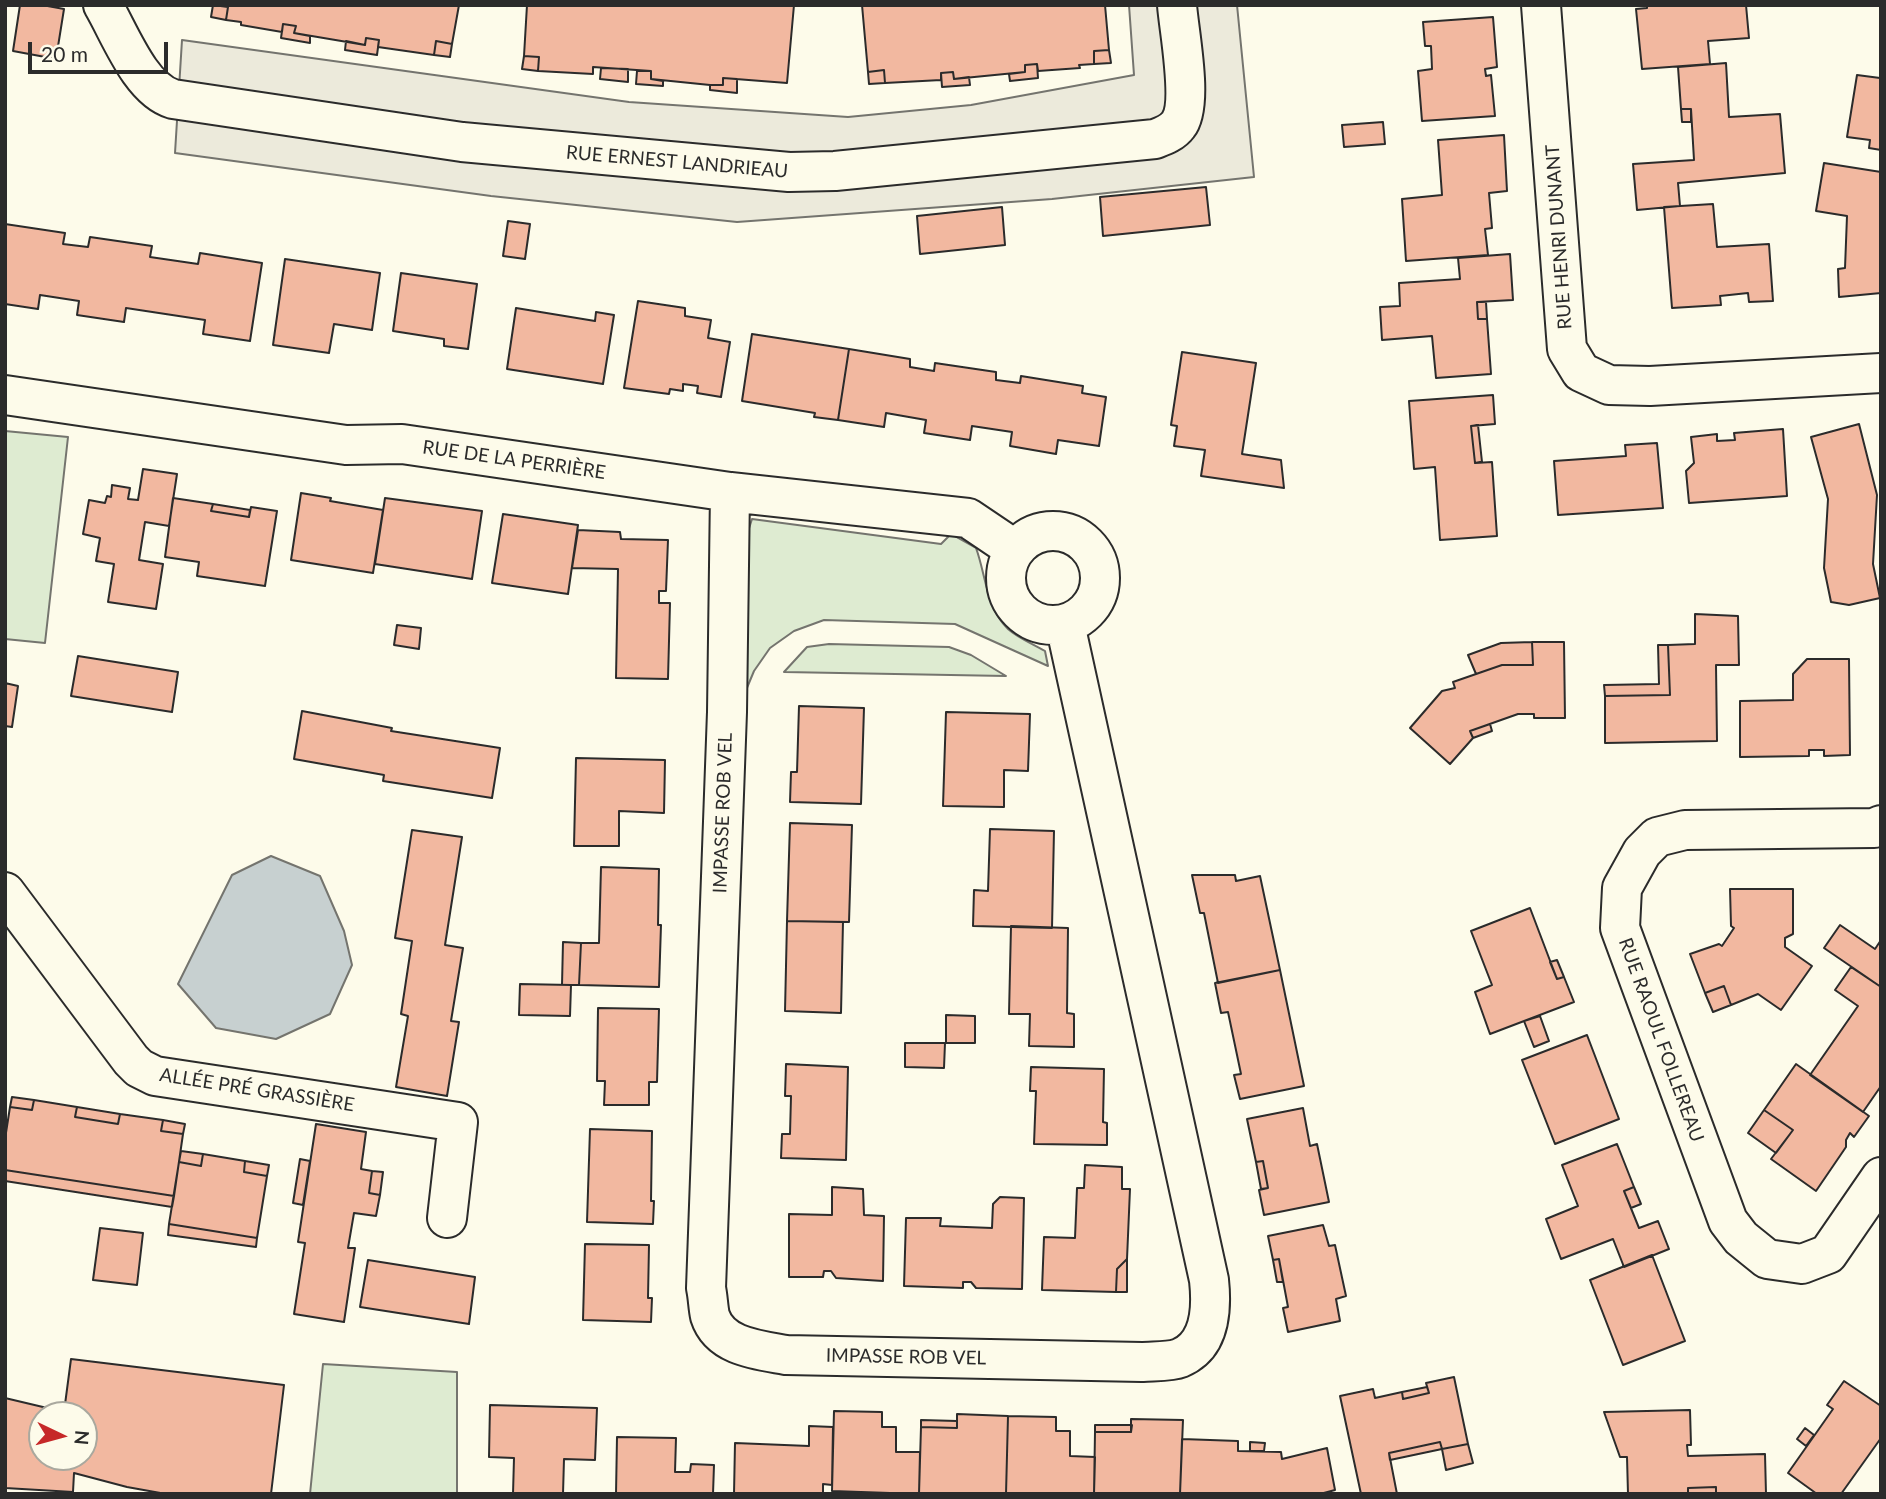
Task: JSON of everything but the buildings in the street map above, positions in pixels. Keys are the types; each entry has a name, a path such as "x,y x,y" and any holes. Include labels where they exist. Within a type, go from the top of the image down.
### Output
{"street":[{"name":"RUE ERNEST LANDRIEAU","path":"103,5 149,85 160,96 462,142 789,172 835,171 1127,142 1155,139 1167,134 1178,125 1186,99 1177,5"},
{"name":"RUE HENRI DUNANT","path":"1541,5 1567,349 1581,372 1609,385 1650,386 1881,373"},
{"name":"RUE DE LA PERRIÈRE","path":"5,395 346,445 402,444 730,492 968,518 1014,549"},
{"name":"IMPASSE ROB VEL","path":"730,492 727,712 706,1288 711,1317 723,1336 751,1349 786,1355 1142,1362 1180,1358 1200,1343 1208,1325 1211,1300 1209,1280 1065,624"},
{"path":"1058,530 1074,535 1087,544 1096,558 1101,574 1099,590 1092,606 1080,617 1065,624 1036,623 1023,616 1013,605 1008,592 1005,577 1014,549 1026,538 1042,531 1058,530"},
{"name":"RUE RAOUL FOLLEREAU","path":"1881,825 1874,828 1685,830 1657,837 1642,852 1622,888 1620,928 1728,1221 1741,1238 1767,1259 1802,1264 1828,1254 1881,1177"},
{"name":"ALLÉE PRÉ GRASSIÈRE","path":"5,892 139,1068 155,1076 457,1122 447,1218"}],"green space":[{"path":"5,431 68,437 45,643 5,639"},
{"path":"752,519 941,544 951,534 976,548 991,601 1001,621 1016,635 1045,651 1048,666 955,624 824,620 794,631 770,648 754,671 744,695 744,544"},
{"path":"829,644 949,647 971,655 1006,676 784,672 807,647"},
{"path":"323,1364 457,1372 457,1494 310,1494"}],"shaded area":[{"path":"1129,5 1237,5 1254,177 1052,199 737,222 491,196 175,153 182,40 629,102 848,117 971,105 1134,75"},
{"path":"271,856 320,876 344,931 352,965 330,1014 276,1039 216,1028 178,984 232,875"}]}
